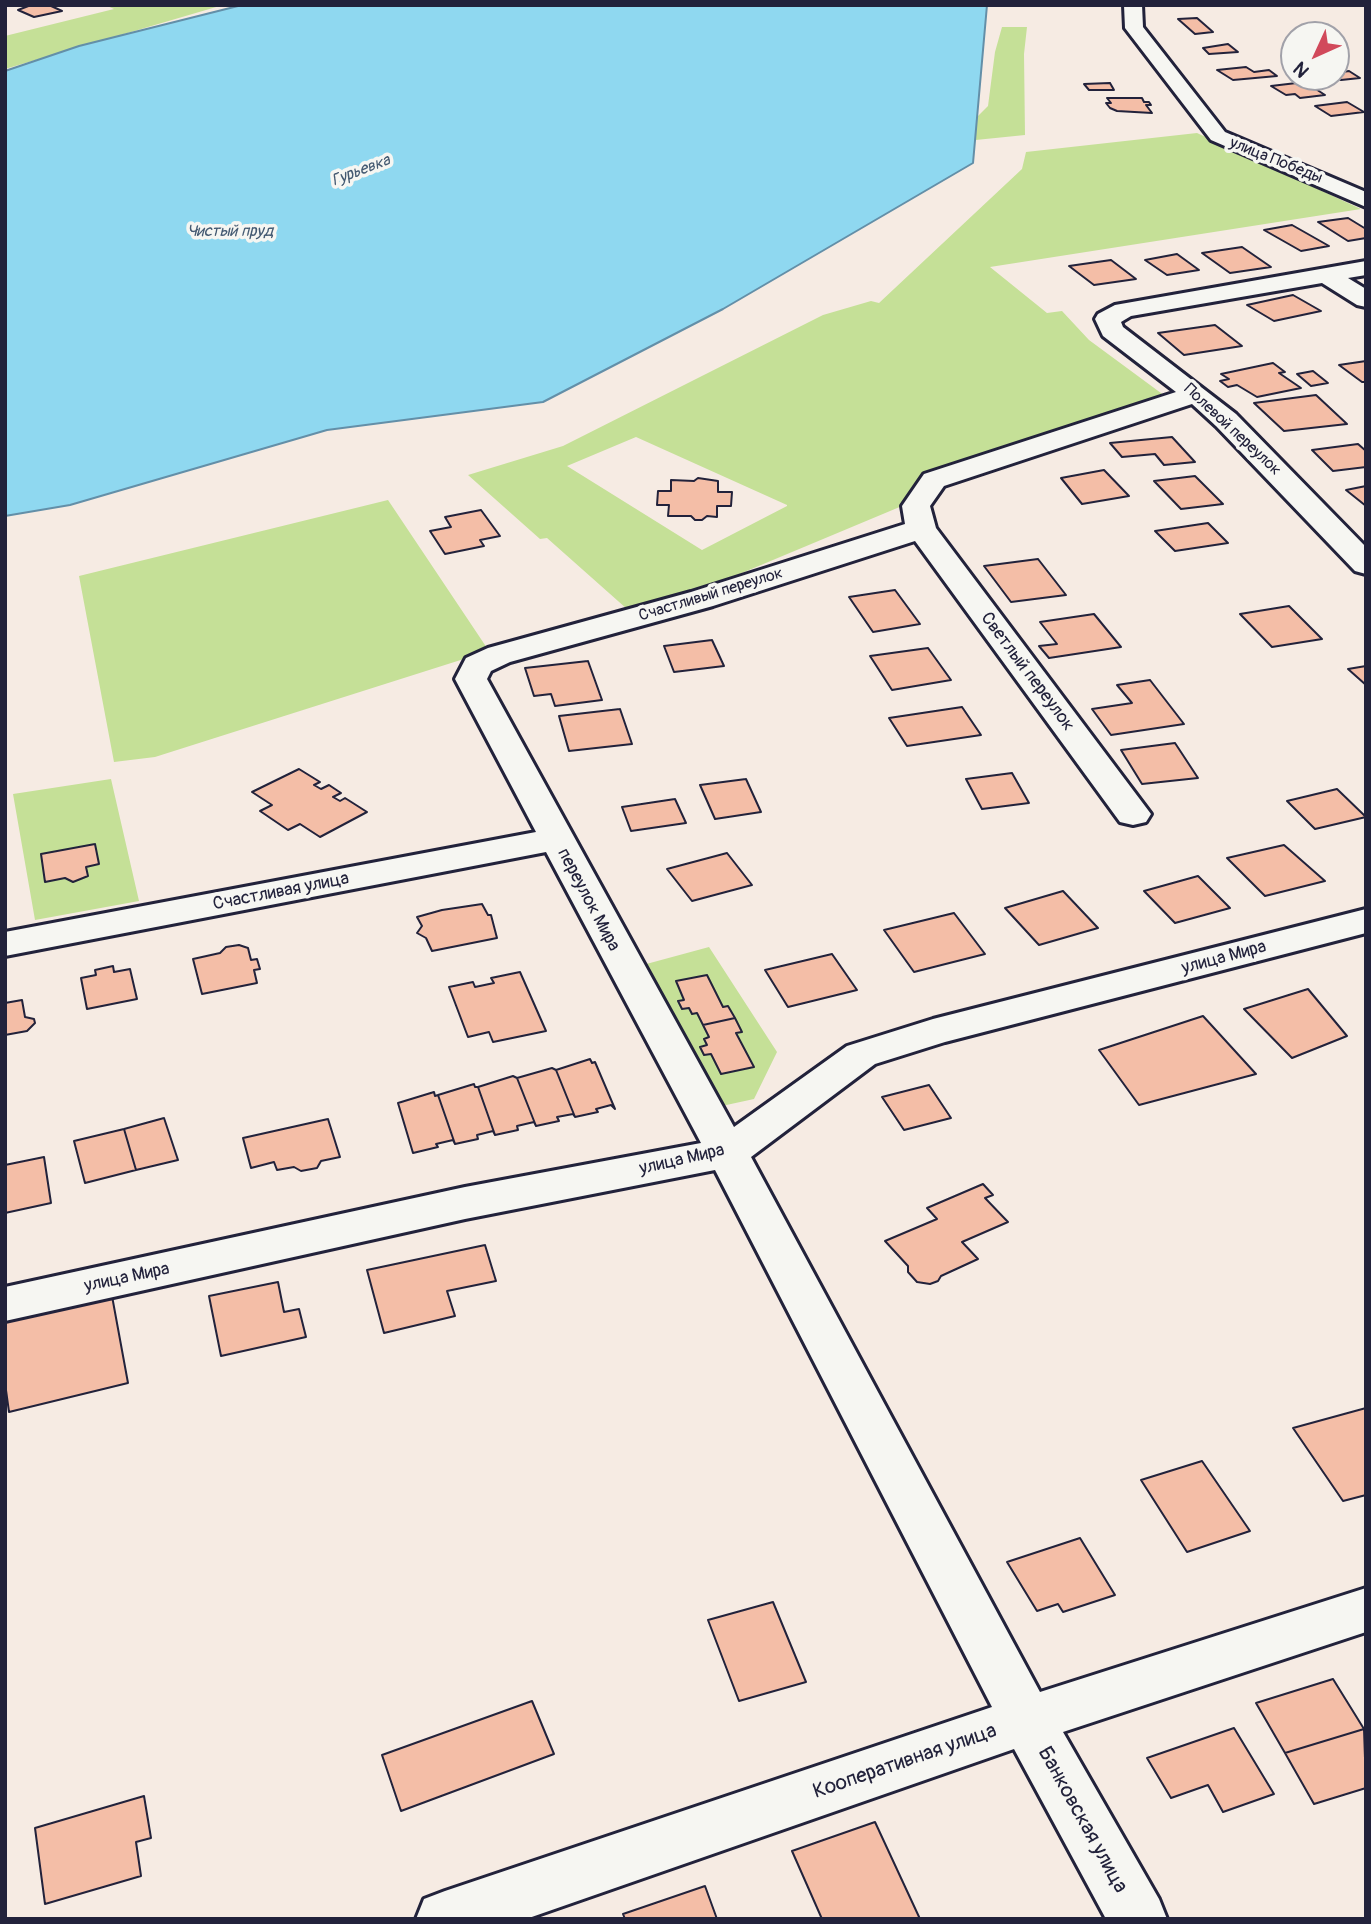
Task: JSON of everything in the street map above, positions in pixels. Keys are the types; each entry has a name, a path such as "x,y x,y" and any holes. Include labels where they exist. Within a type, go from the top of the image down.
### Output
{"street":[{"name":"улица Победы","path":"1133,5 1133,28 1218,136 1366,200"},
{"path":"1328,276 1366,268"},
{"path":"1328,276 1366,300"},
{"name":"Полевой переулок","path":"1328,276 1124,310 1107,318 1112,331 1196,394 1273,467 1366,565"},
{"path":"920,529 916,506 934,480 1196,394"},
{"name":"Счастливый переулок","path":"499,655 702,599 920,529"},
{"name":"Светлый переулок","path":"920,529 1133,814"},
{"name":"переулок Мира","path":"499,655 477,665 471,679 727,1153 1027,1720"},
{"name":"Счастливая улица","path":"5,944 556,839"},
{"name":"улица Мира","path":"5,1304 465,1203 727,1153 860,1055 933,1032 1366,921"},
{"name":"Кооперативная улица","path":"445,1919 1027,1720 1366,1610"},
{"name":"Банковская улица","path":"1027,1720 1138,1919"}],"green space":[{"path":"105,5 223,5 5,69 5,36 114,9"},
{"path":"1002,27 1027,27 1024,54 1025,135 956,142 958,136 988,106 995,52"},
{"path":"1197,133 1361,209 990,267 1047,313 1062,311 1089,340 1165,396 706,588 627,609 547,538 540,539 468,475 563,446 823,315 871,301 879,303 1022,169 1026,152","holes":["636,437 787,505 702,550 567,466"]},
{"path":"388,500 489,651 155,757 114,762 79,576"},
{"path":"111,779 139,901 35,920 13,794"},
{"path":"709,947 777,1052 754,1099 708,1109 639,966"}],"water":[{"name":"Чистый пруд","path":"242,5 987,5 973,163 723,309 543,402 327,430 70,505 5,516 5,71 79,46"}],"building":[{"path":"31,5 49,5 62,11 34,17 18,10"},
{"path":"1197,18 1213,32 1195,34 1178,19"},
{"path":"1228,44 1238,52 1209,54 1203,48"},
{"path":"1246,67 1254,72 1269,70 1277,76 1233,80 1217,70"},
{"path":"1350,72 1360,78 1350,79"},
{"path":"1110,83 1114,90 1089,90 1084,84"},
{"path":"1280,85 1280,91 1319,91 1325,95 1300,98 1295,94 1286,95 1271,86"},
{"path":"1107,98 1142,98 1151,105 1146,105 1152,113 1117,111 1106,103 1111,103"},
{"path":"1347,102 1364,112 1331,116 1315,106"},
{"path":"1348,218 1366,229 1366,238 1348,241 1318,222"},
{"path":"1292,225 1329,246 1301,251 1264,230"},
{"path":"1242,247 1271,267 1230,273 1202,253"},
{"path":"1177,254 1199,270 1167,275 1145,260"},
{"path":"1111,260 1136,279 1094,285 1069,266"},
{"path":"1293,295 1321,311 1274,321 1247,305"},
{"path":"1215,325 1242,346 1184,355 1158,333"},
{"path":"1366,361 1366,382 1362,382 1339,365"},
{"path":"1273,363 1285,372 1279,373 1301,388 1257,397 1237,385 1228,387 1220,381 1229,379 1221,374"},
{"path":"1313,371 1328,383 1311,386 1297,374"},
{"path":"1316,395 1347,424 1284,431 1254,403"},
{"path":"1172,437 1195,462 1164,465 1155,454 1122,457 1110,443"},
{"path":"1358,444 1366,451 1366,467 1333,471 1312,450"},
{"path":"1104,470 1129,496 1082,504 1061,478"},
{"path":"1195,476 1223,504 1181,509 1154,481"},
{"path":"698,478 718,481 718,492 732,492 731,506 717,506 717,517 707,516 702,520 695,520 691,516 668,516 669,505 657,505 658,491 671,491 671,480 694,481"},
{"path":"1366,486 1366,506 1346,490"},
{"path":"481,510 500,536 480,540 484,546 445,554 430,531 451,527 445,517"},
{"path":"1208,523 1228,543 1175,551 1155,531"},
{"path":"1038,559 1066,595 1011,602 984,566"},
{"path":"895,590 920,624 873,632 849,597"},
{"path":"1289,606 1322,639 1272,647 1240,614"},
{"path":"1094,614 1121,647 1049,658 1039,646 1057,644 1040,622"},
{"path":"712,640 724,666 674,672 664,646"},
{"path":"928,648 951,680 892,690 870,656"},
{"path":"588,661 602,700 555,706 551,694 534,696 525,668"},
{"path":"1366,666 1366,685 1348,669"},
{"path":"1150,680 1184,724 1111,735 1092,709 1132,703 1117,685"},
{"path":"962,707 981,735 907,746 889,718"},
{"path":"620,709 632,744 569,751 559,716"},
{"path":"1175,743 1198,778 1142,784 1121,750"},
{"path":"299,769 320,782 314,785 321,789 329,785 341,793 333,797 340,801 345,798 367,812 320,837 300,824 288,830 260,811 272,805 252,792"},
{"path":"1012,773 1029,803 982,809 966,779"},
{"path":"746,779 761,812 715,819 700,785"},
{"path":"1337,789 1366,817 1315,829 1287,801"},
{"path":"675,799 686,823 631,831 622,807"},
{"path":"95,844 99,864 86,867 88,876 73,882 65,878 45,882 41,854"},
{"path":"1284,845 1325,881 1265,896 1227,858"},
{"path":"727,853 752,885 692,901 667,869"},
{"path":"1198,876 1230,908 1175,923 1144,891"},
{"path":"1063,891 1098,928 1039,945 1005,908"},
{"path":"482,904 488,915 491,915 497,938 432,951 426,938 417,933 422,926 417,917"},
{"path":"954,913 985,954 914,972 884,930"},
{"path":"239,945 248,948 251,960 257,959 260,969 254,970 257,983 202,994 193,959 220,953 226,947"},
{"path":"832,954 857,990 788,1007 765,970"},
{"path":"113,966 114,972 130,969 137,999 87,1009 81,978 96,975 95,970"},
{"path":"520,972 546,1031 493,1042 489,1032 468,1037 449,987 473,982 475,987 494,983 491,978"},
{"path":"707,975 723,1007 728,1006 735,1018 703,1025 697,1013 692,1014 689,1008 682,1009 678,1001 684,1000 676,981"},
{"path":"1308,989 1347,1036 1292,1058 1244,1009"},
{"path":"22,1000 25,1017 34,1019 35,1023 27,1031 5,1035 5,1003"},
{"path":"1203,1016 1256,1074 1139,1105 1099,1050"},
{"path":"735,1018 742,1032 736,1033 754,1067 721,1074 711,1054 704,1055 700,1047 707,1045 704,1039 709,1037 703,1025"},
{"path":"590,1059 592,1063 595,1062 615,1109 611,1105 596,1109 598,1112 575,1117 556,1070"},
{"path":"552,1068 556,1070 575,1117 573,1114 557,1117 559,1121 536,1126 517,1078"},
{"path":"513,1076 517,1078 536,1126 534,1122 517,1126 518,1130 495,1135 478,1087"},
{"path":"474,1084 478,1087 495,1135 493,1131 477,1135 478,1139 455,1144 438,1095"},
{"path":"929,1085 951,1118 904,1130 882,1097"},
{"path":"434,1092 435,1096 438,1095 455,1144 453,1140 413,1153 398,1103"},
{"path":"164,1118 178,1160 136,1170 124,1129"},
{"path":"328,1119 340,1157 321,1161 317,1168 301,1171 294,1167 277,1170 274,1162 251,1168 243,1138"},
{"path":"124,1129 136,1170 85,1183 74,1141"},
{"path":"44,1157 51,1203 5,1213 5,1165"},
{"path":"983,1184 993,1195 985,1198 1008,1222 962,1242 978,1259 941,1276 938,1281 930,1284 917,1282 908,1272 908,1266 885,1241 937,1219 927,1208"},
{"path":"485,1245 496,1281 447,1291 455,1316 384,1333 367,1270"},
{"path":"278,1282 284,1312 299,1309 306,1337 221,1356 209,1296"},
{"path":"112,1296 128,1383 9,1412 5,1383 5,1321"},
{"path":"1366,1408 1366,1495 1343,1501 1293,1428"},
{"path":"1202,1461 1250,1531 1187,1552 1141,1480"},
{"path":"1080,1538 1115,1595 1063,1612 1058,1604 1037,1611 1007,1562"},
{"path":"773,1602 806,1682 739,1701 708,1620"},
{"path":"1333,1679 1364,1729 1285,1753 1256,1703"},
{"path":"532,1701 554,1754 401,1811 382,1755"},
{"path":"1234,1728 1274,1794 1223,1812 1208,1785 1171,1798 1147,1758"},
{"path":"1364,1729 1366,1788 1314,1804 1285,1753"},
{"path":"144,1796 151,1838 136,1842 141,1876 45,1904 35,1828"},
{"path":"875,1822 920,1919 822,1919 792,1851"},
{"path":"705,1886 717,1919 625,1919 623,1914"}],"water label":[{"name":"Гурьевка","path":"361,171"}]}
